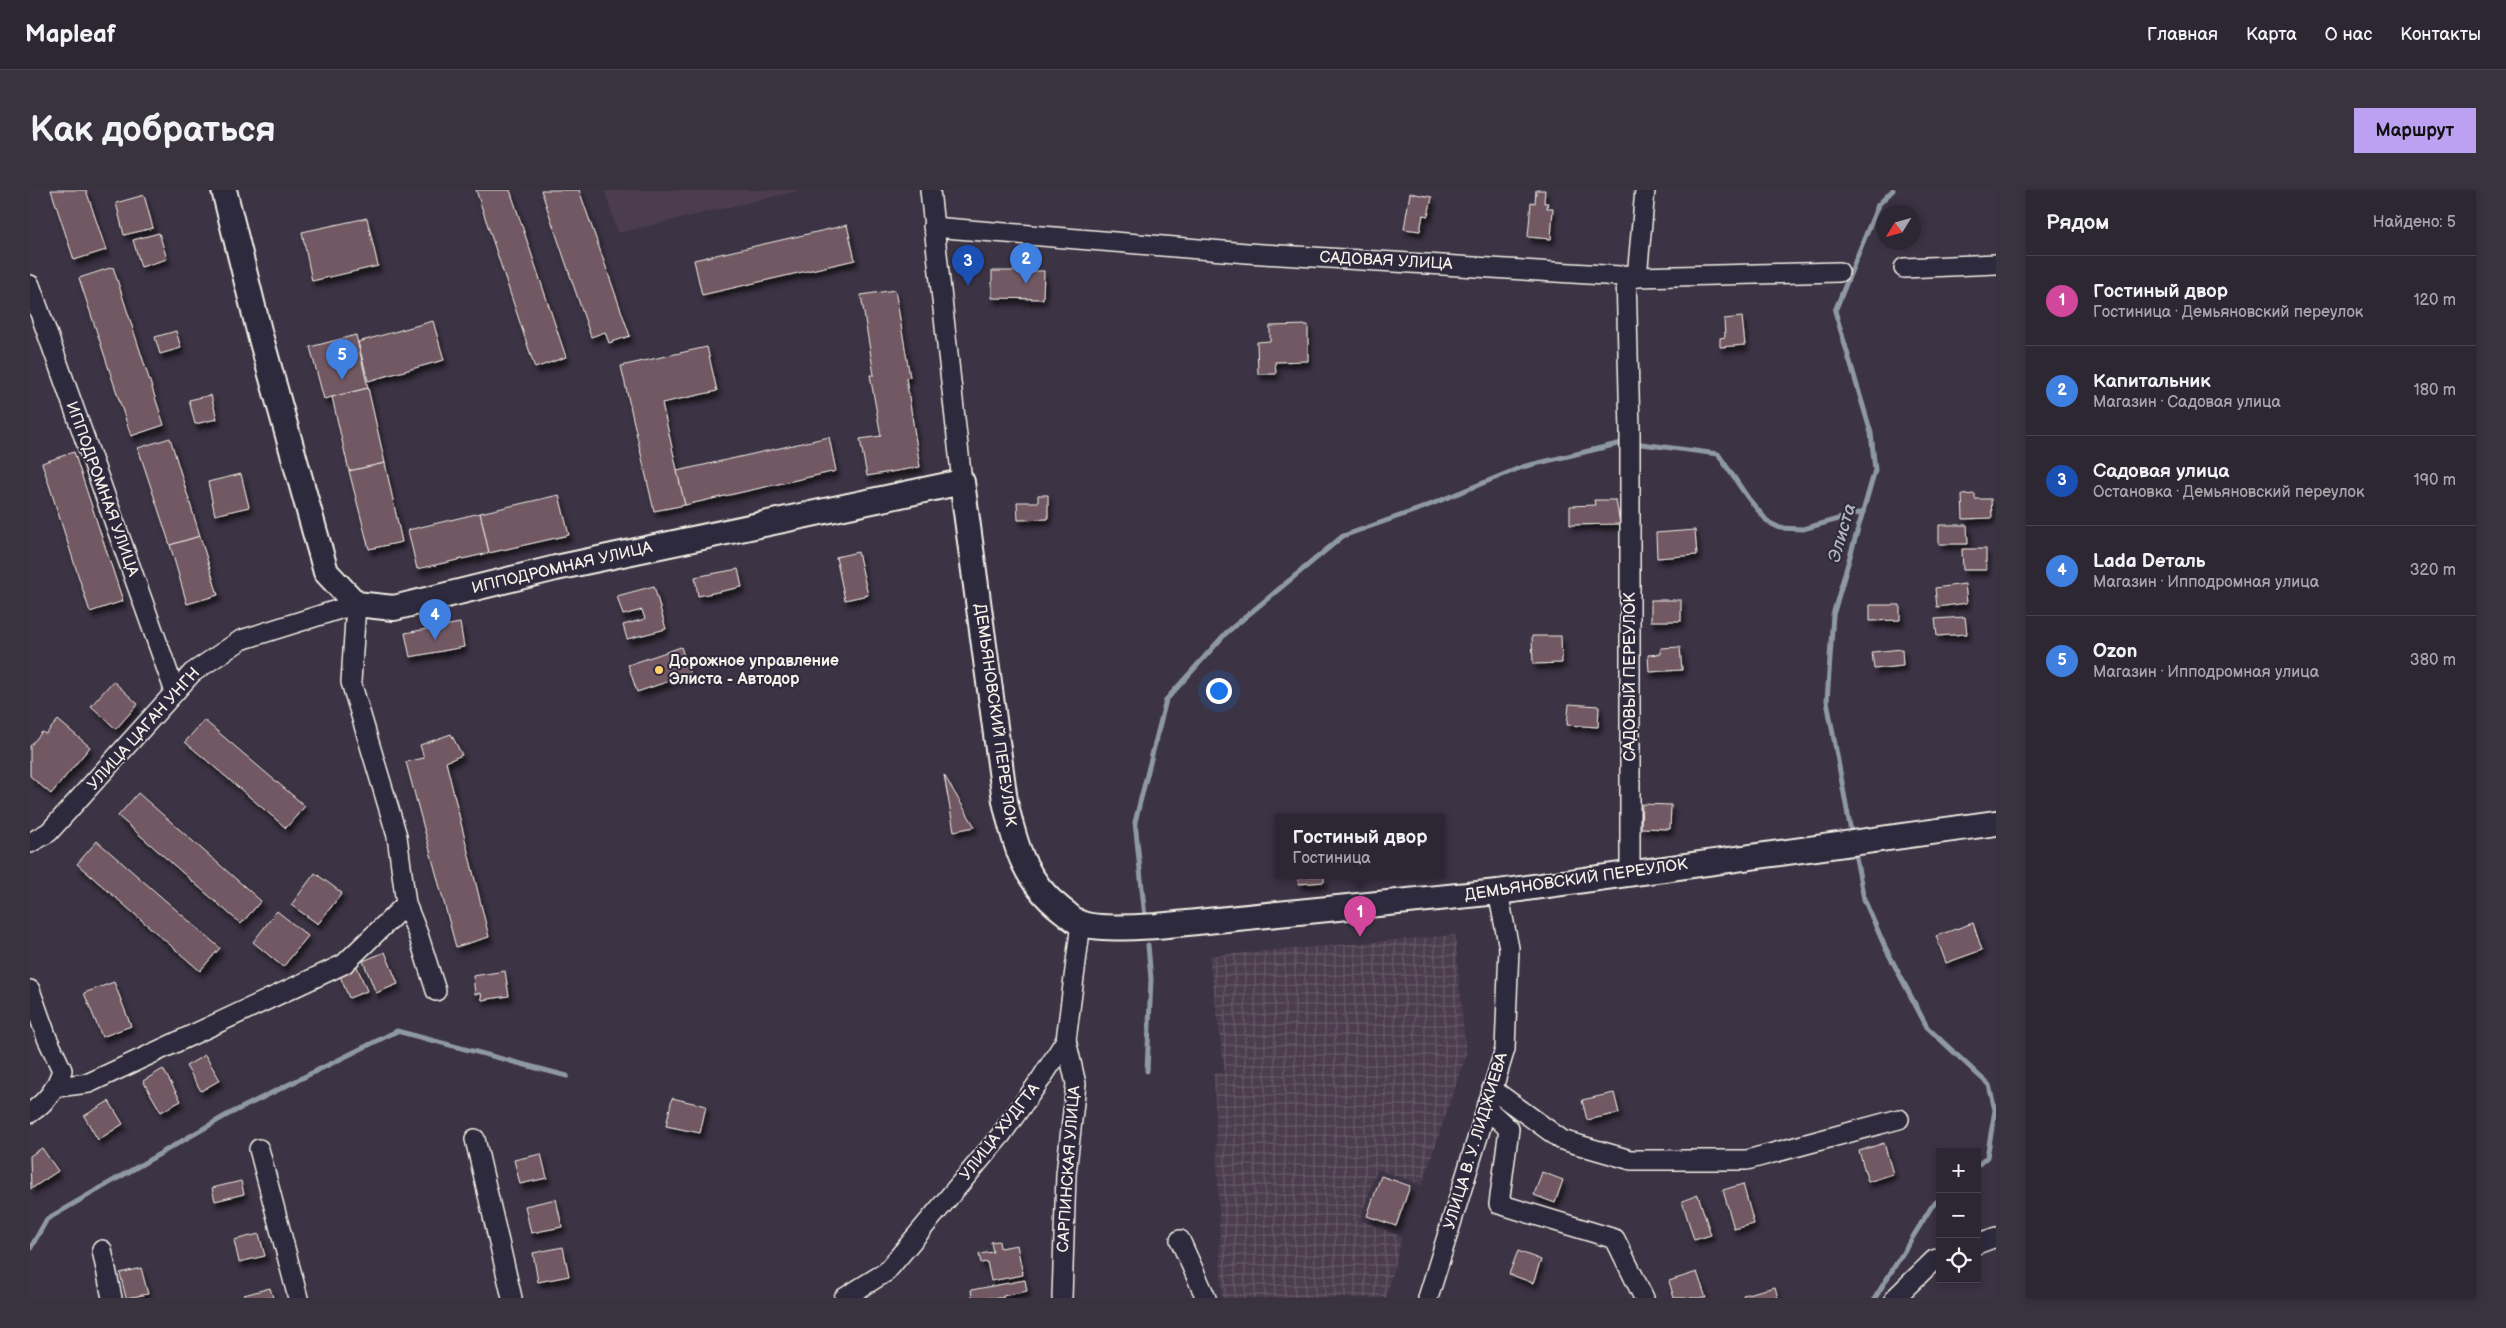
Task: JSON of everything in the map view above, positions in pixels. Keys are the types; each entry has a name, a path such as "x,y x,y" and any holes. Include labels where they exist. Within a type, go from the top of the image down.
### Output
{"main road":[{"path":"224,190 260,335 326,572 356,604"},
{"name":"ИППОДРОМНАЯ УЛИЦА","path":"356,604 394,608 556,568 962,482"},
{"name":"ДЕМЬЯНОВСКИЙ ПЕРЕУЛОК","path":"962,482 1005,801 1013,839 1027,871 1044,896 1081,924 1118,927 1157,926 1498,892 1996,822"}],"street":[{"name":"ДЕМЬЯНОВСКИЙ ПЕРЕУЛОК","path":"930,190 962,482"},
{"path":"1632,276 1645,190"},
{"name":"САДОВАЯ УЛИЦА","path":"933,228 1247,253 1632,276 1839,272"},
{"path":"1904,268 1996,264"},
{"name":"САДОВЫЙ ПЕРЕУЛОК","path":"1630,874 1632,276"},
{"name":"ИППОДРОМНАЯ УЛИЦА","path":"30,285 175,692"},
{"name":"УЛИЦА ЦАГАН УНГН","path":"30,843 49,832 63,818 192,673 241,640 356,604"},
{"path":"356,604 352,682 397,836 406,904 418,934 436,991"},
{"name":"УЛИЦА В. У. ЛИДЖИЕВА","path":"1428,1298 1505,1049 1509,948 1498,892"},
{"path":"57,1087 89,1083 344,964 406,904"},
{"name":"УЛИЦА ХУДГТА","path":"844,1298 886,1272 1001,1135 1042,1079 1066,1040 1081,924"},
{"path":"30,990 47,1038 62,1070 57,1087 45,1102 30,1113"},
{"name":"САРПИНСКАЯ УЛИЦА","path":"1062,1298 1066,1174 1076,1084 1066,1040"},
{"path":"1492,1089 1562,1140 1631,1160 1747,1160 1899,1119"},
{"path":"1486,1108 1509,1129 1499,1204 1615,1240 1644,1298"},
{"path":"475,1139 512,1298"},
{"path":"259,1148 298,1298"},
{"path":"1981,1243 1996,1237"},
{"path":"1180,1240 1206,1298"},
{"path":"102,1250 112,1298"},
{"path":"1895,1298 1936,1259"}],"shaded area":[{"path":"604,190 802,190 618,233"},
{"path":"1455,935 1466,1055 1422,1185 1377,1169 1360,1220 1402,1237 1386,1298 1222,1298 1214,1073 1225,1073 1209,956"}],"building":[{"path":"51,190 86,190 106,250 74,260"},
{"path":"476,190 510,190 566,357 535,368"},
{"path":"541,190 579,190 630,336 609,343 605,332 591,337"},
{"path":"1536,190 1545,190 1544,203 1548,203 1547,208 1553,208 1551,239 1528,237 1531,202 1535,203"},
{"path":"1410,193 1432,197 1428,216 1423,215 1420,231 1404,229"},
{"path":"144,195 153,228 124,235 116,203"},
{"path":"367,218 378,266 312,281 302,232"},
{"path":"847,225 855,260 702,295 694,260"},
{"path":"159,233 167,259 141,267 133,240"},
{"path":"113,267 164,425 131,436 79,278"},
{"path":"992,271 1044,271 1043,299 992,298"},
{"path":"895,290 910,377 906,378 920,467 867,476 860,439 881,436 870,375 874,375 861,295"},
{"path":"1742,317 1745,345 1720,347 1720,338 1725,337 1724,319"},
{"path":"433,321 444,360 368,381 358,342"},
{"path":"1308,325 1308,361 1275,362 1276,374 1258,374 1257,342 1270,341 1270,326"},
{"path":"176,331 181,348 160,354 155,337"},
{"path":"356,335 368,388 324,399 310,347"},
{"path":"707,347 717,391 662,403 685,505 654,511 621,366"},
{"path":"368,388 385,463 349,471 332,397"},
{"path":"211,395 217,419 195,424 189,400"},
{"path":"829,437 836,471 685,505 677,471"},
{"path":"170,438 200,536 170,545 138,448"},
{"path":"74,452 123,601 90,612 42,463"},
{"path":"385,463 402,542 369,549 349,471"},
{"path":"241,474 249,507 215,515 208,482"},
{"path":"1975,494 1975,499 1991,499 1992,518 1963,519 1962,495"},
{"path":"559,495 569,535 489,553 480,513"},
{"path":"1038,495 1048,495 1048,519 1018,520 1017,502 1038,502"},
{"path":"1594,500 1616,500 1620,524 1570,525 1570,506 1595,505"},
{"path":"480,513 489,553 417,569 408,530"},
{"path":"1939,525 1967,525 1968,544 1939,544"},
{"path":"1695,530 1697,555 1657,558 1656,533"},
{"path":"200,536 218,595 187,604 170,545"},
{"path":"1962,549 1986,549 1986,570 1963,570"},
{"path":"858,552 868,595 845,600 836,557"},
{"path":"738,569 742,587 698,596 695,577"},
{"path":"1965,584 1967,603 1937,607 1935,588"},
{"path":"654,586 666,629 627,639 623,625 645,619 642,610 623,615 617,596"},
{"path":"1651,600 1681,600 1681,621 1651,621"},
{"path":"1870,605 1900,605 1900,620 1870,621"},
{"path":"1965,617 1967,634 1937,636 1935,619"},
{"path":"460,623 464,647 410,657 405,633"},
{"path":"1532,636 1561,636 1562,663 1533,664"},
{"name":"Дорожное управление Элиста - Автодор","path":"681,647 690,674 637,692 628,665"},
{"path":"1680,647 1682,670 1649,672 1648,655 1661,654 1661,648"},
{"path":"1902,649 1903,666 1874,669 1872,652"},
{"path":"113,681 138,704 116,729 91,706"},
{"path":"1569,704 1599,706 1598,727 1567,725"},
{"path":"58,720 90,747 51,794 30,776 30,746 42,732 46,734"},
{"path":"204,720 305,806 286,828 185,742"},
{"path":"451,734 462,755 446,762 489,937 456,947 406,762 424,758 420,745"},
{"path":"944,775 975,827 954,831"},
{"path":"138,793 261,901 241,924 118,816"},
{"path":"1642,804 1671,805 1670,829 1641,828"},
{"path":"97,841 220,948 200,971 77,864"},
{"path":"315,873 342,893 318,924 291,905"},
{"path":"1298,879 1324,879 1324,882 1299,884"},
{"path":"277,911 308,936 283,967 253,942"},
{"path":"1973,923 1982,950 1946,963 1936,936"},
{"path":"385,952 398,984 376,993 363,961"},
{"path":"356,964 367,991 349,998 338,971"},
{"path":"505,971 509,996 482,1000 481,993 475,994 473,976"},
{"path":"114,982 131,1026 102,1037 84,993"},
{"path":"205,1055 220,1080 201,1091 186,1066"},
{"path":"163,1069 181,1101 161,1112 143,1081"},
{"path":"1614,1093 1619,1113 1587,1120 1582,1100"},
{"path":"672,1098 706,1106 700,1133 666,1126"},
{"path":"109,1101 123,1124 98,1140 84,1116"},
{"path":"1884,1143 1893,1174 1868,1182 1859,1151"},
{"path":"42,1148 58,1171 31,1189 30,1156"},
{"path":"541,1154 547,1178 520,1184 514,1160"},
{"path":"1542,1172 1563,1180 1555,1203 1534,1195"},
{"path":"1381,1176 1410,1186 1396,1226 1367,1216"},
{"path":"241,1181 244,1194 215,1201 212,1188"},
{"path":"1743,1184 1754,1224 1734,1229 1723,1190"},
{"path":"1698,1195 1711,1235 1694,1240 1682,1201"},
{"path":"556,1199 562,1227 531,1233 525,1206"},
{"path":"259,1234 265,1256 239,1262 234,1240"},
{"path":"999,1241 1000,1248 1017,1245 1023,1275 991,1281 987,1262 981,1263 979,1254 993,1252 991,1242"},
{"path":"563,1247 569,1276 538,1282 533,1253"},
{"path":"1518,1251 1541,1260 1533,1283 1509,1274"},
{"path":"141,1268 148,1294 126,1298 120,1273"},
{"path":"1697,1272 1706,1298 1674,1298 1669,1281"},
{"path":"1025,1280 1027,1291 1003,1296 1003,1298 972,1298 971,1290"},
{"path":"1775,1287 1778,1298 1744,1298 1743,1295"},
{"path":"270,1288 273,1298 245,1298 244,1295"}],"waterway":[{"name":"Элиста","path":"1852,837 1827,701 1833,615 1875,470 1871,433 1835,311 1878,205 1893,190"},
{"path":"1145,917 1135,822 1166,700 1226,633 1343,536 1422,508 1522,467 1626,442"},
{"path":"1634,443 1718,454 1748,498 1768,522 1780,528 1803,529 1863,512"},
{"path":"1854,848 1864,899 1885,947 1927,1027 1989,1085 1995,1110 1987,1157 1981,1162"},
{"path":"1147,1071 1151,979 1148,945"},
{"path":"30,1249 47,1219 227,1115 397,1031 567,1076"},
{"path":"1875,1298 1936,1202"}],"place":[{"name":"Капитальник","path":"1026,284"},
{"name":"Садовая улица","path":"968,286"},
{"name":"Ozon","path":"342,380"},
{"name":"Lada Dеталь","path":"435,640"},
{"name":"Дорожное управление Элиста - Автодор","path":"659,670"},
{"name":"Гостиный двор","path":"1360,937"}]}
